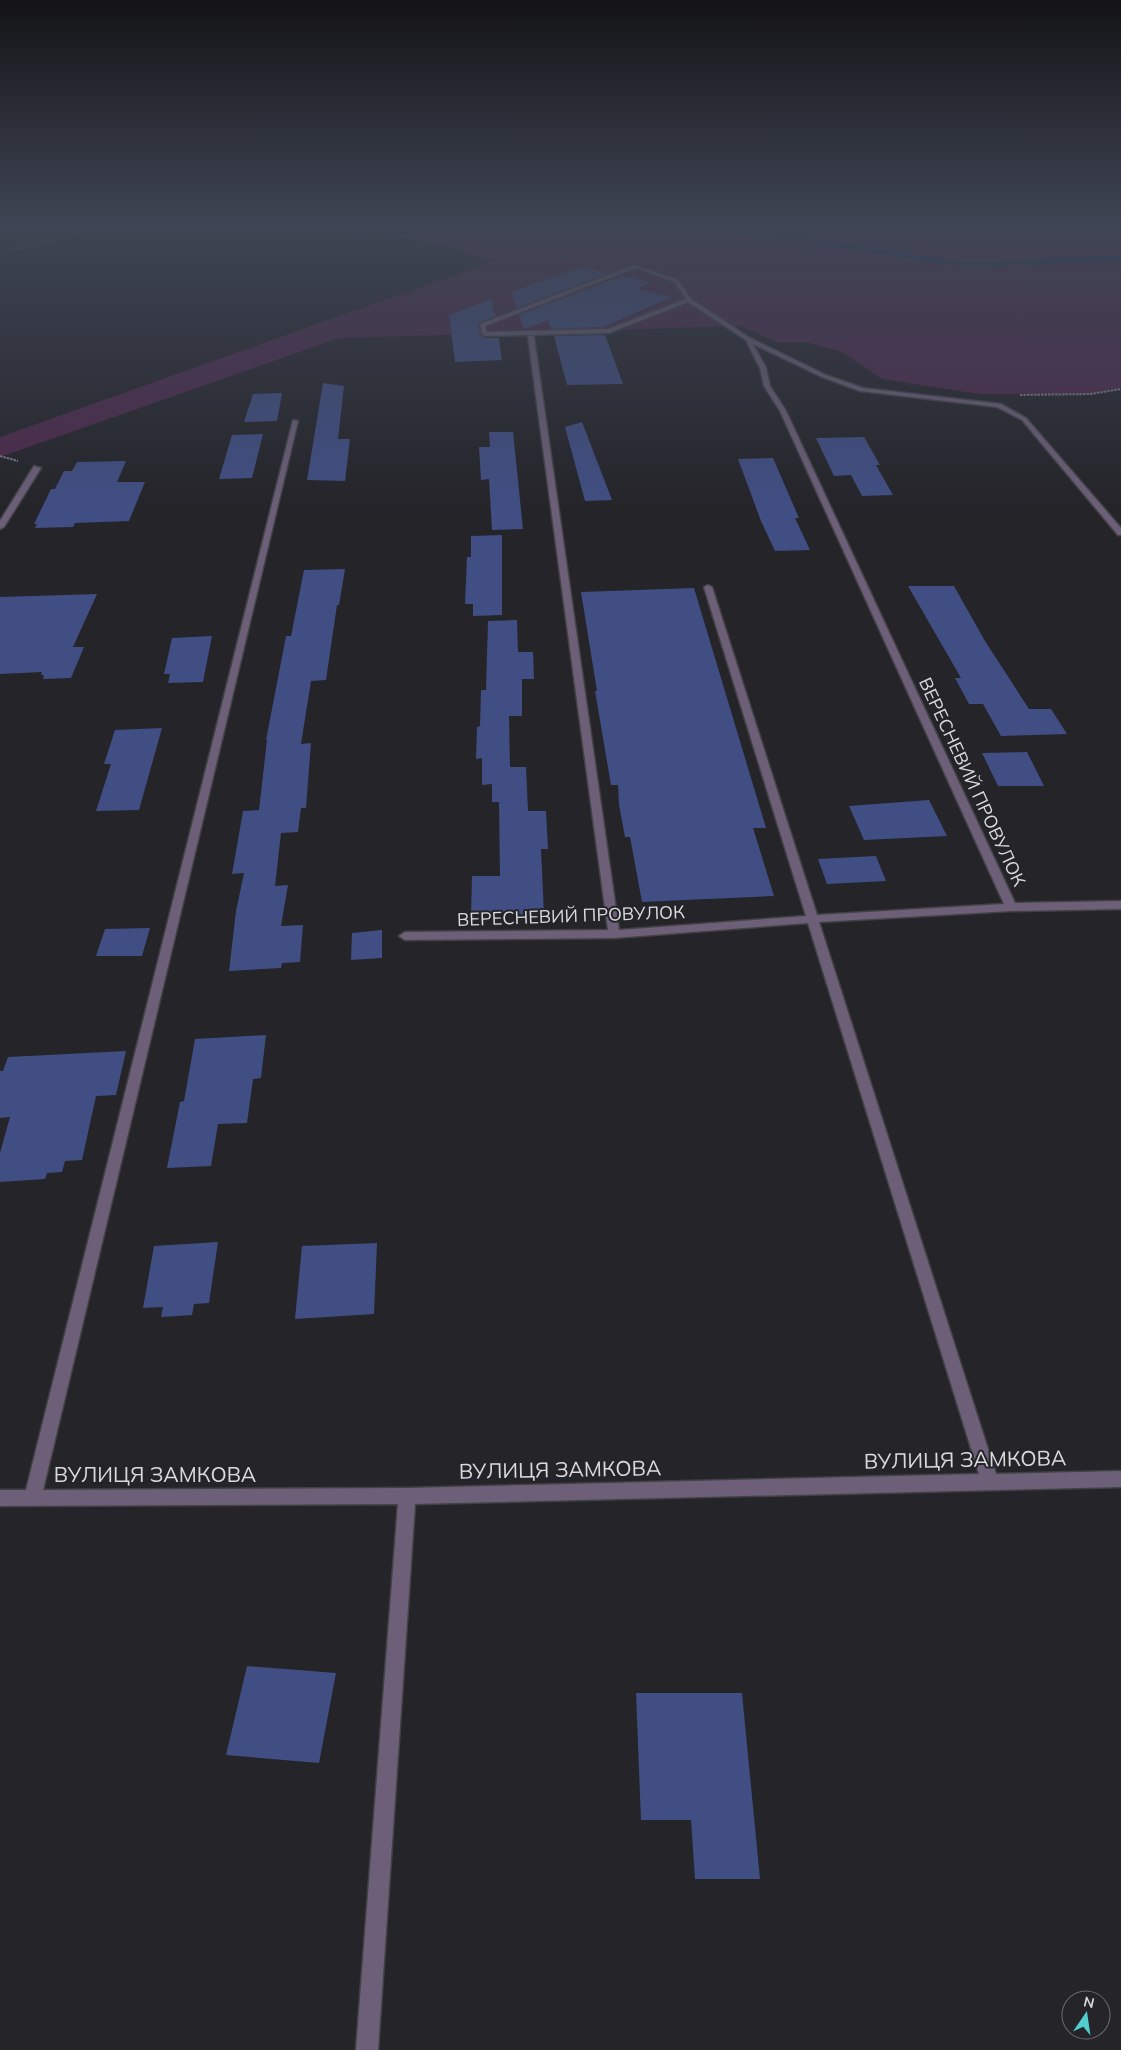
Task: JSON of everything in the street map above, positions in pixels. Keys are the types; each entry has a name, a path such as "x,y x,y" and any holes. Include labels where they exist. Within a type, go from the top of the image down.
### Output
{"street":[{"path":"499,319 482,325 485,334 609,331 641,319"},
{"path":"717,319 748,339 824,376 862,390 999,405 1024,419 1121,533"},
{"path":"531,337 614,934"},
{"name":"ВЕРЕСНЕВИЙ ПРОВУЛОК","path":"405,936 614,934 811,919 1011,907 783,411 767,386 763,368 748,339"},
{"path":"32,1498 295,421"},
{"path":"0,527 38,468"},
{"path":"708,587 811,919 990,1482"},
{"path":"1011,907 1121,905"},
{"name":"ВУЛИЦЯ ЗАМКОВА","path":"0,1498 408,1496 1121,1479"},
{"path":"367,2050 408,1496"}],"path":[{"path":"1015,394 1091,394 1121,389"}],"shaded area":[{"path":"332,319 1121,319 1121,389 1091,394 979,394 882,379 842,352 806,342 777,342 741,326 339,338 0,457 0,437"}],"building":[{"path":"449,319 489,319 478,324 480,334 484,338 499,338 502,360 455,362"},
{"path":"520,319 622,319 603,327 551,329 549,320 524,329"},
{"path":"605,335 623,384 567,385 554,336"},
{"path":"323,383 344,386 338,439 350,439 345,481 307,480"},
{"path":"282,393 277,421 244,422 253,394"},
{"path":"582,422 612,500 585,501 565,427"},
{"path":"489,432 513,432 523,529 492,530 489,479 481,480 479,447 490,447"},
{"path":"263,434 252,478 219,479 232,435"},
{"path":"864,437 880,465 876,465 893,495 862,496 851,475 834,476 816,438"},
{"path":"773,458 799,518 795,518 810,550 775,551 761,521 738,459"},
{"path":"126,461 117,482 145,482 129,521 75,523 73,527 35,528 37,524 34,524 51,489 55,489 64,471 72,471 77,462"},
{"path":"502,535 502,615 473,616 473,604 465,604 467,557 471,557 471,536"},
{"path":"345,569 339,605 337,605 326,680 311,681 301,744 311,743 306,808 301,808 298,832 281,833 275,886 288,885 281,926 303,925 300,962 282,963 281,968 229,971 236,911 244,873 232,874 243,811 259,810 266,740 286,636 291,636 304,570"},
{"path":"908,586 954,586 985,641 1029,709 1051,709 1067,734 1001,736 983,704 969,704 955,678 961,678"},
{"path":"694,588 766,828 753,828 774,896 642,902 630,837 625,837 619,805 618,785 611,785 581,592"},
{"path":"97,594 73,647 84,647 71,678 43,679 44,675 41,675 42,672 0,674 0,597"},
{"path":"517,620 518,652 533,652 534,679 522,679 522,716 509,716 510,767 526,767 528,811 546,811 548,849 541,849 544,914 471,915 472,876 500,876 499,802 492,802 492,784 482,785 482,758 476,759 477,727 480,726 481,690 486,690 488,621"},
{"path":"212,636 203,682 168,683 170,674 164,674 172,638"},
{"path":"162,728 139,810 96,811 111,764 104,764 115,730"},
{"path":"1027,752 1044,786 998,786 982,753"},
{"path":"929,800 947,836 864,840 849,806"},
{"path":"876,856 886,881 827,884 818,859"},
{"path":"150,928 142,956 96,956 105,929"},
{"path":"382,930 382,958 351,960 352,933"},
{"path":"266,1035 261,1078 253,1079 247,1123 218,1124 211,1166 167,1168 180,1102 184,1101 195,1039"},
{"path":"126,1051 116,1095 96,1096 82,1160 65,1161 62,1172 47,1173 45,1179 0,1182 0,1153 10,1117 0,1118 0,1071 3,1071 8,1057"},
{"path":"218,1242 209,1303 194,1304 192,1315 161,1317 163,1307 143,1308 154,1246"},
{"path":"377,1243 374,1314 295,1319 302,1246"},
{"path":"247,1666 336,1673 319,1763 226,1755"},
{"path":"636,1693 742,1693 760,1879 695,1879 691,1820 641,1820"}]}
